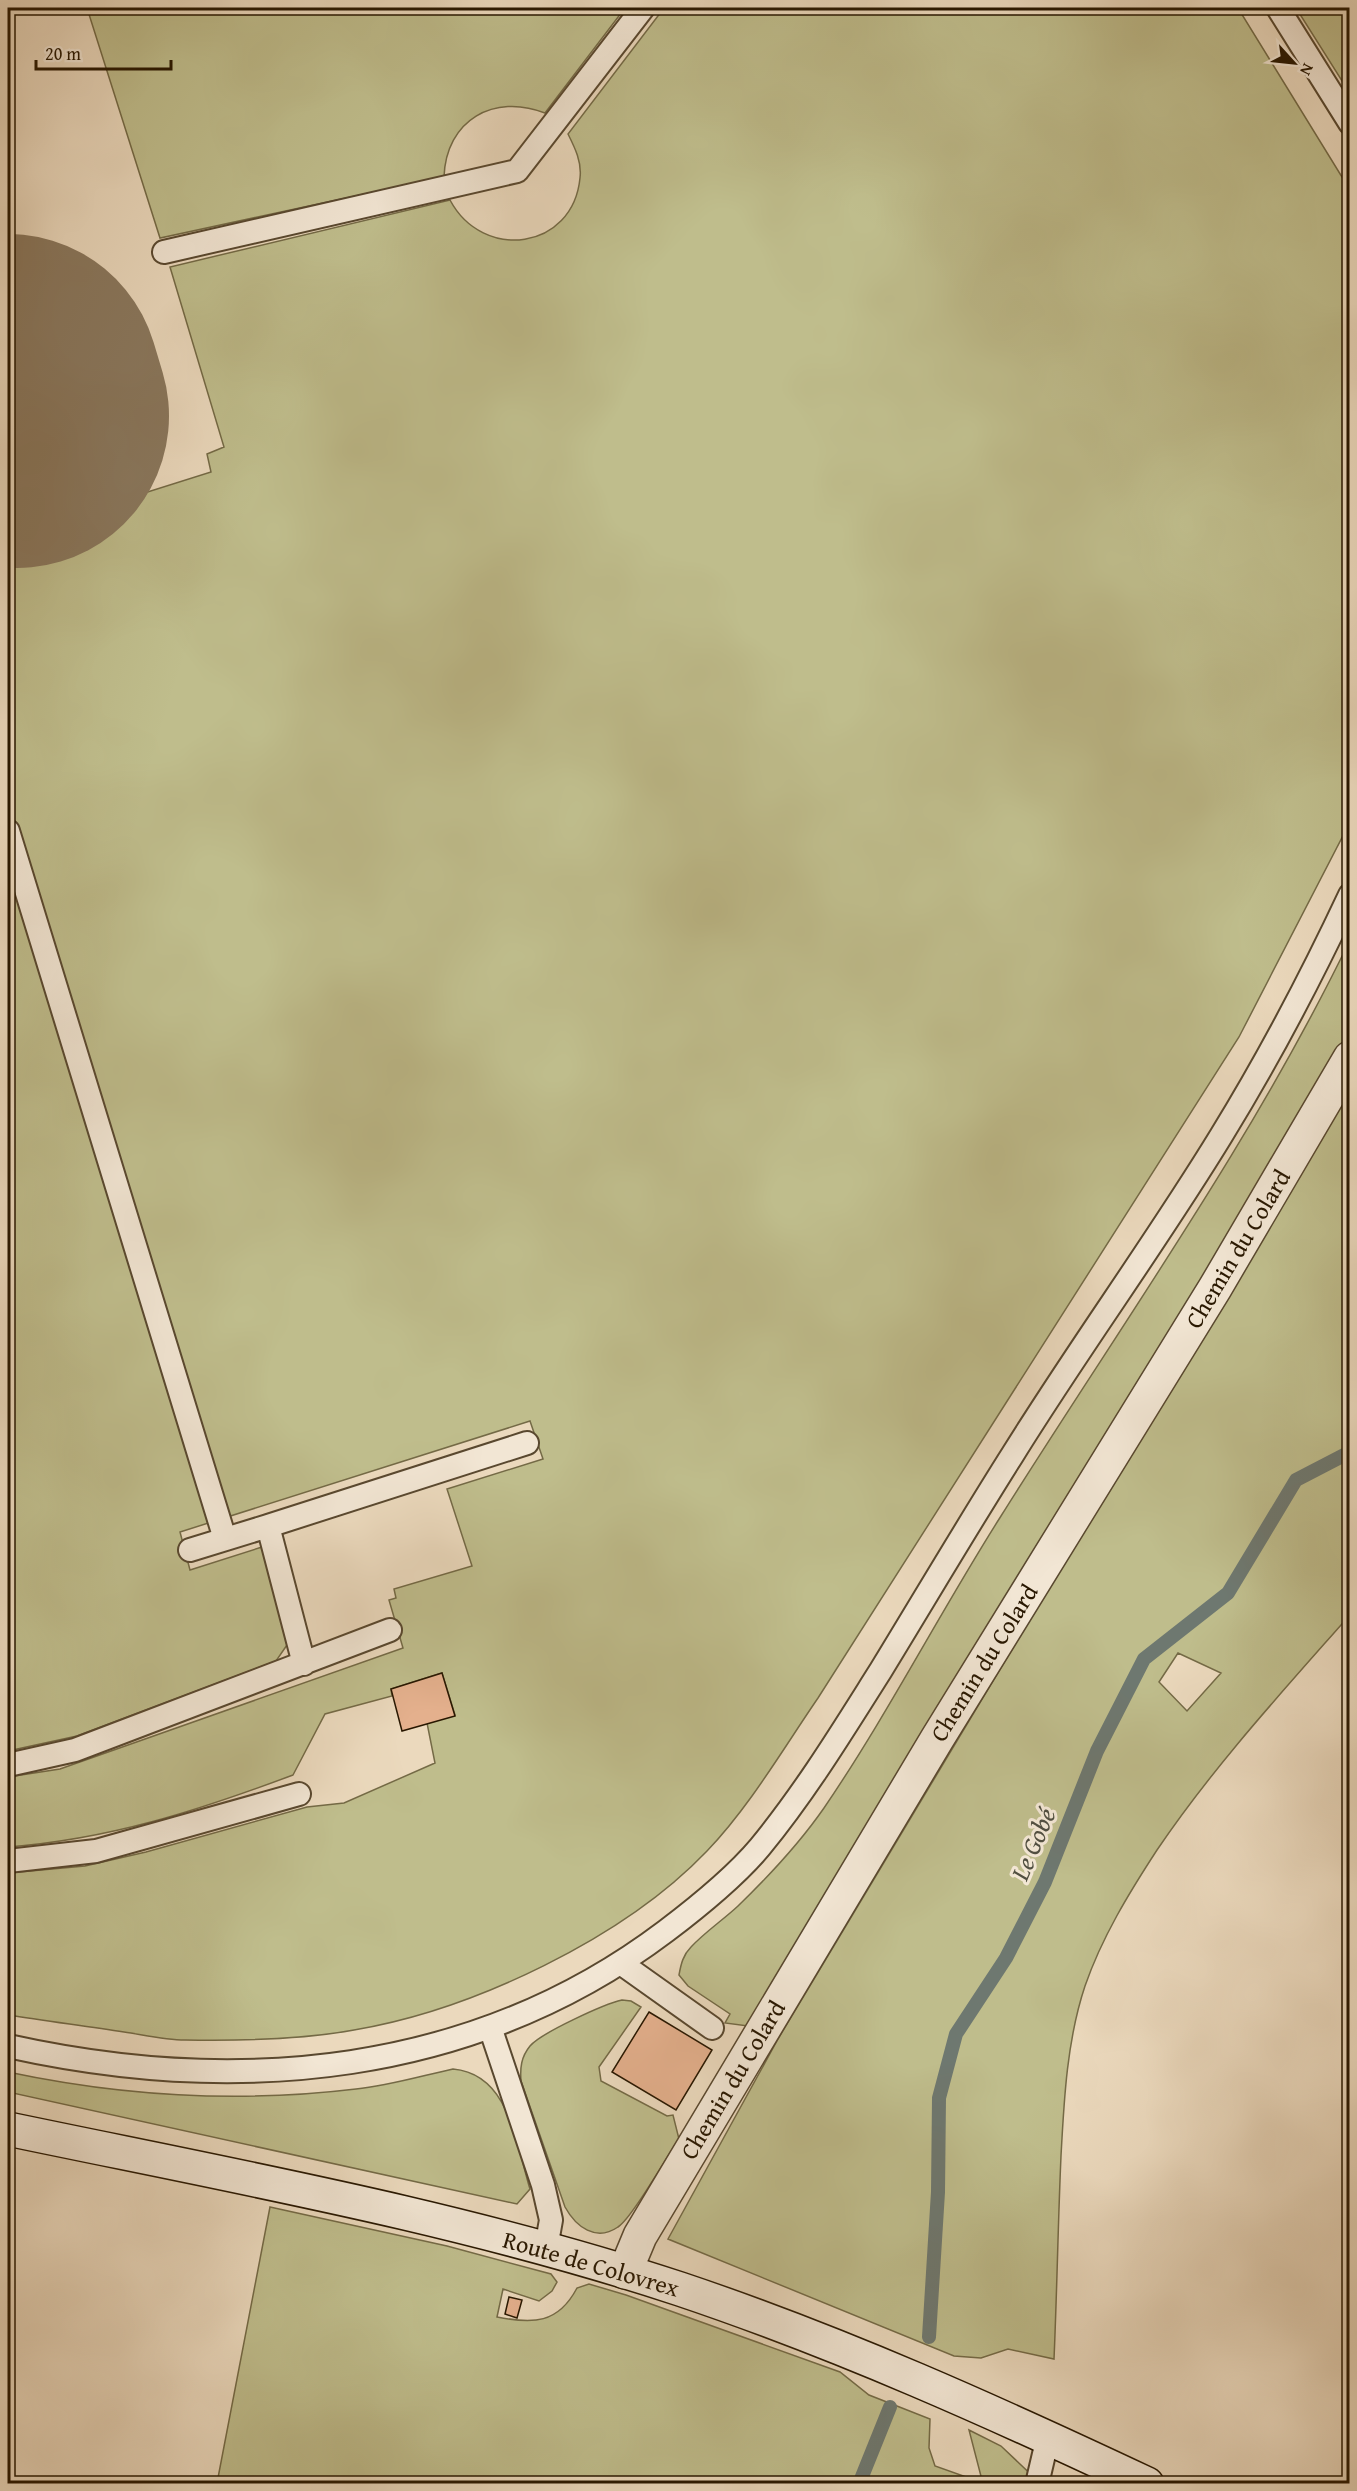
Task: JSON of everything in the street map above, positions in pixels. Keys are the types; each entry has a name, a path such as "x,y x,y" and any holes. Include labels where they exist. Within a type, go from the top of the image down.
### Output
{"street":[{"name":"Chemin du Colard","path":"625,2272 640,2236 652,2215 931,1749 1215,1288 1350,1058"},
{"name":"Route de Colovrex","path":"8,2129 357,2203 546,2248 625,2272 768,2320 941,2389 1147,2484"}],"lane":[{"path":"164,252 517,171 643,8"},
{"path":"1278,8 1350,123"},
{"path":"8,831 225,1539"},
{"path":"8,2046 145,2068 280,2072 389,2057 490,2027 564,1997 622,1964 699,1907 758,1850 827,1758 1014,1452 1219,1139 1272,1050 1350,896"},
{"path":"190,1550 527,1443"},
{"path":"268,1526 304,1664"},
{"path":"8,1765 75,1750 390,1630"},
{"path":"8,1862 96,1851 298,1794"},
{"path":"622,1964 712,2028"},
{"path":"490,2027 543,2185 551,2220 546,2248"},
{"path":"1037,2484 1048,2437"}],"shaded area":[{"path":"87,8 625,8 545,113 526,108 491,109 476,116 463,126 453,140 447,157 444,177 160,238"},
{"path":"664,8 1238,8 1350,190 1349,824 1239,1037 818,1698 738,1815 707,1851 673,1883 634,1913 544,1966 496,1988 448,2006 354,2030 270,2039 177,2040 8,2015 8,1873 85,1866 146,1852 307,1807 344,1803 435,1763 427,1723 455,1715 442,1673 391,1689 392,1696 325,1714 293,1775 153,1822 46,1843 8,1847 8,1777 60,1769 403,1648 389,1600 396,1598 394,1589 472,1566 447,1489 543,1459 530,1421 180,1532 190,1570 262,1547 287,1645 276,1661 77,1736 8,1751 8,536 211,472 207,454 224,447 170,267 450,200 465,220 483,233 504,239 525,239 544,233 561,221 574,202 580,178 579,161 568,134"},
{"path":"1296,8 1349,8 1349,92"},
{"path":"1349,942 1349,1042 748,2026 725,2023 730,2014 688,1986 679,1975 686,1953 761,1883 824,1808 892,1700 1001,1516 1227,1162 1311,1017"},
{"path":"1349,1088 1349,1616 1249,1730 1179,1819 1126,1899 1092,1968 1074,2027 1065,2091 1054,2359 1008,2349 981,2358 954,2356 668,2239 778,2039","holes":["1178,1653 1221,1673 1187,1711 1159,1682"]},
{"path":"622,2000 631,2001 641,2007 599,2067 601,2081 667,2116 673,2115 679,2139 624,2221 610,2231 594,2233 575,2221 565,2207 521,2081 521,2067 527,2050 536,2040 573,2020"},
{"path":"453,2069 472,2074 487,2084 499,2097 508,2114 530,2189 517,2204 8,2092 8,2072 137,2092 269,2096 368,2088"},
{"path":"270,2207 447,2246 551,2274 557,2282 552,2291 539,2301 503,2289 497,2317 522,2320 543,2319 562,2309 577,2288 589,2284 626,2295 840,2372 869,2395 930,2419 929,2448 935,2466 983,2483 217,2483"},
{"path":"969,2430 1001,2446 1040,2483 983,2484"}],"building":[{"path":"442,1673 455,1716 402,1731 391,1689"},
{"path":"649,2012 712,2050 676,2110 612,2072"},
{"path":"509,2297 522,2300 517,2318 505,2314"}],"waterway":[{"name":"Le Gobé","path":"929,2337 938,2192 939,2098 956,2034 1006,1958 1045,1882 1097,1751 1144,1659 1228,1593 1296,1480 1350,1452"},
{"name":"Le Gobé","path":"859,2484 890,2407"}],"runway":[{"path":"8,386 17,416"}]}
